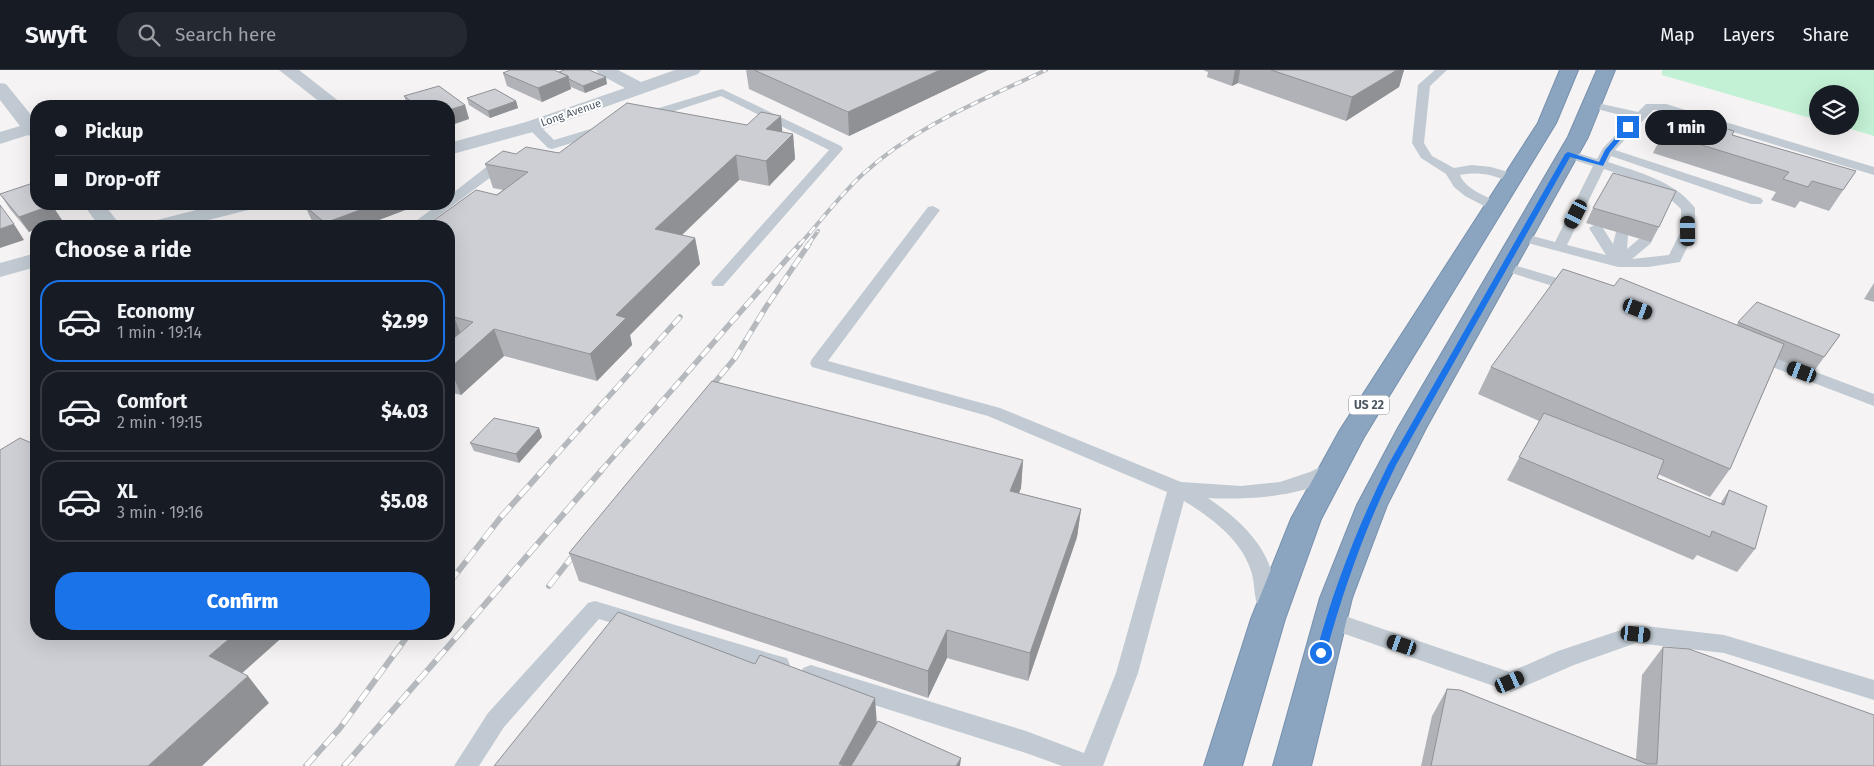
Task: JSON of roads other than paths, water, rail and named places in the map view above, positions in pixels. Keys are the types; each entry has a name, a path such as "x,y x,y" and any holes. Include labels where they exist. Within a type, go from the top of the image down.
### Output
{"highway":[{"name":"US 22","path":"1222,766 1268,619 1306,519 1333,467 1383,382 1547,123 1569,70"},
{"path":"1292,766 1336,598 1372,505 1396,458 1568,154 1592,105 1606,70"}],"street":[{"path":"288,70 328,100"},
{"path":"605,70 640,89"},
{"name":"Long Avenue","path":"455,147 533,126 692,70"},
{"path":"0,88 30,126"},
{"path":"0,138 30,132"},
{"path":"97,210 105,220"},
{"path":"184,220 221,210"},
{"path":"0,270 30,262"}],"lane":[{"path":"1442,70 1424,85 1418,143 1427,158 1452,172 1472,169 1491,171 1513,178"},
{"path":"533,126 548,147 722,92 837,149 718,283"},
{"path":"1592,105 1639,116"},
{"path":"1559,247 1607,151 1650,106 1662,106 1874,171"},
{"path":"1607,151 1756,201"},
{"path":"1521,237 1618,263 1648,263 1675,259 1688,231 1688,208 1672,193 1639,176 1568,154"},
{"path":"455,198 490,171 526,156"},
{"path":"1452,172 1454,180 1468,192 1495,206"},
{"path":"1626,183 1639,176"},
{"path":"1638,197 1639,176"},
{"path":"1639,176 1660,203"},
{"path":"424,220 438,210"},
{"path":"933,210 818,363 994,412 1178,488 1233,527 1250,546 1260,566 1266,586 1268,619"},
{"path":"1596,228 1618,263"},
{"path":"1618,263 1621,235"},
{"path":"1618,263 1645,242"},
{"path":"1504,266 1594,294"},
{"path":"1738,347 1874,400"},
{"path":"1178,488 1234,492 1291,487 1321,475 1333,467"},
{"path":"466,766 496,720 595,609 991,730 1091,766 1127,673 1178,488"},
{"path":"1330,620 1510,682 1566,658 1636,634 1724,644 1874,690"}],"railway":[{"path":"799,245 855,182 883,157 950,115 1046,70"},
{"path":"808,245 818,231"},
{"path":"600,472 800,244"},
{"path":"706,393 735,358 766,307 809,244"},
{"path":"541,472 680,317"},
{"path":"455,575 501,517 542,471"},
{"path":"455,639 601,471"},
{"path":"549,586 579,548"},
{"path":"306,766 340,728 405,640"},
{"path":"344,766 454,640"}]}
